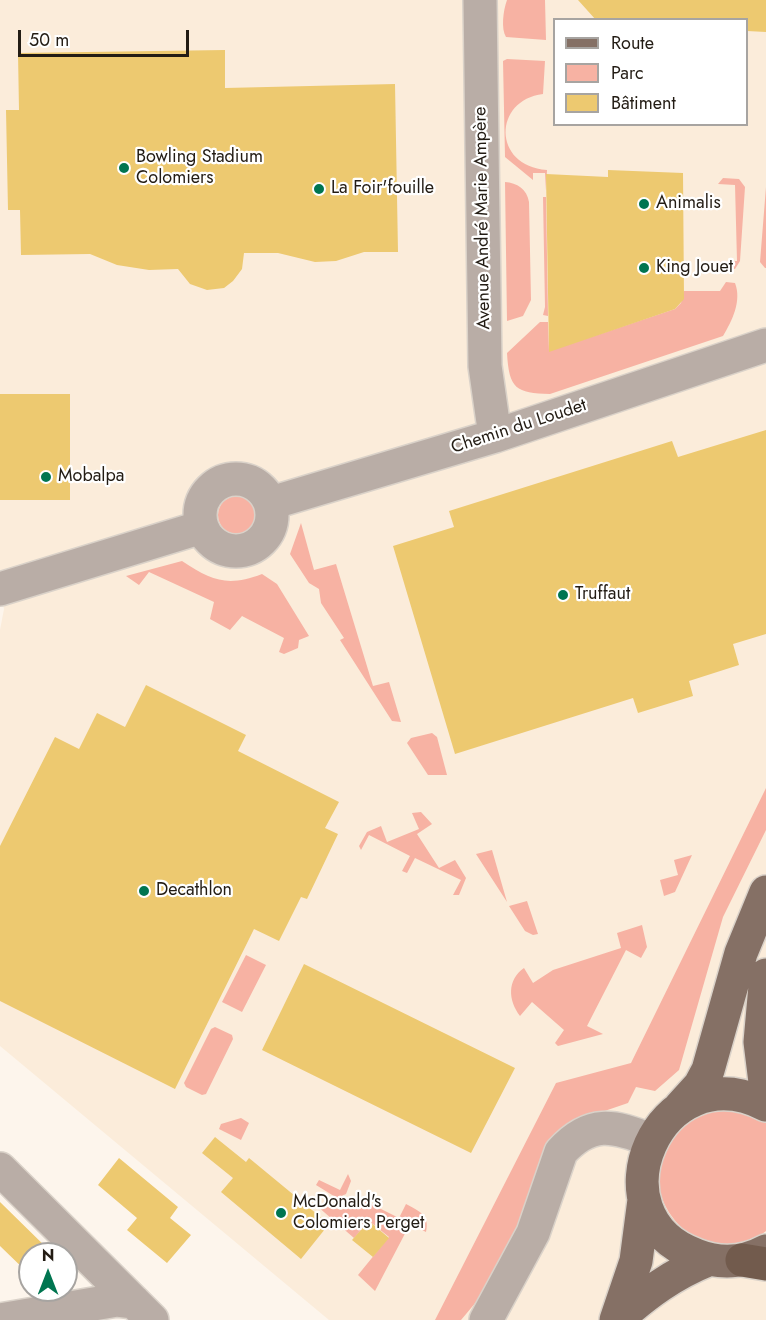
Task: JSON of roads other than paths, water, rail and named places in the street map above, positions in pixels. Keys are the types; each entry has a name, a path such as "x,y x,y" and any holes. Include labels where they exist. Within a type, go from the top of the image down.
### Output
{"main road":[{"path":"616,1320 636,1261 644,1200 642,1179 644,1159 650,1140 663,1122 700,1084 708,1070 741,953 766,892"},
{"path":"766,975 760,1042 766,1090"},
{"path":"680,1107 709,1096 725,1094 741,1096 766,1105"},
{"path":"644,1200 653,1220 668,1238 686,1252 708,1260"},
{"path":"616,1320 652,1289 682,1270 708,1260 758,1258"}],"street":[{"name":"Avenue André Marie Ampère","path":"480,0 485,366 495,436"},
{"name":"Chemin du Loudet","path":"271,503 495,436 766,345"},
{"path":"244,479 253,483 267,495 271,503 272,524 262,542 253,548 233,552 222,549 213,544 202,527 200,516 206,495 224,481 244,479"},
{"path":"0,589 202,527"},
{"path":"486,1320 533,1233 561,1152 569,1143 585,1132 603,1127 627,1130 650,1140"},
{"path":"0,1169 143,1311"},
{"path":"0,1320 117,1300 143,1311"}],"place":[{"name":"Bowling Stadium Colomiers","path":"124,168"},
{"name":"La Foir'fouille","path":"319,189"},
{"name":"Animalis","path":"644,204"},
{"name":"King Jouet","path":"644,268"},
{"name":"Mobalpa","path":"46,477"},
{"name":"Truffaut","path":"563,595"},
{"name":"Decathlon","path":"144,891"},
{"name":"McDonald's Colomiers Perget","path":"281,1213"}]}
